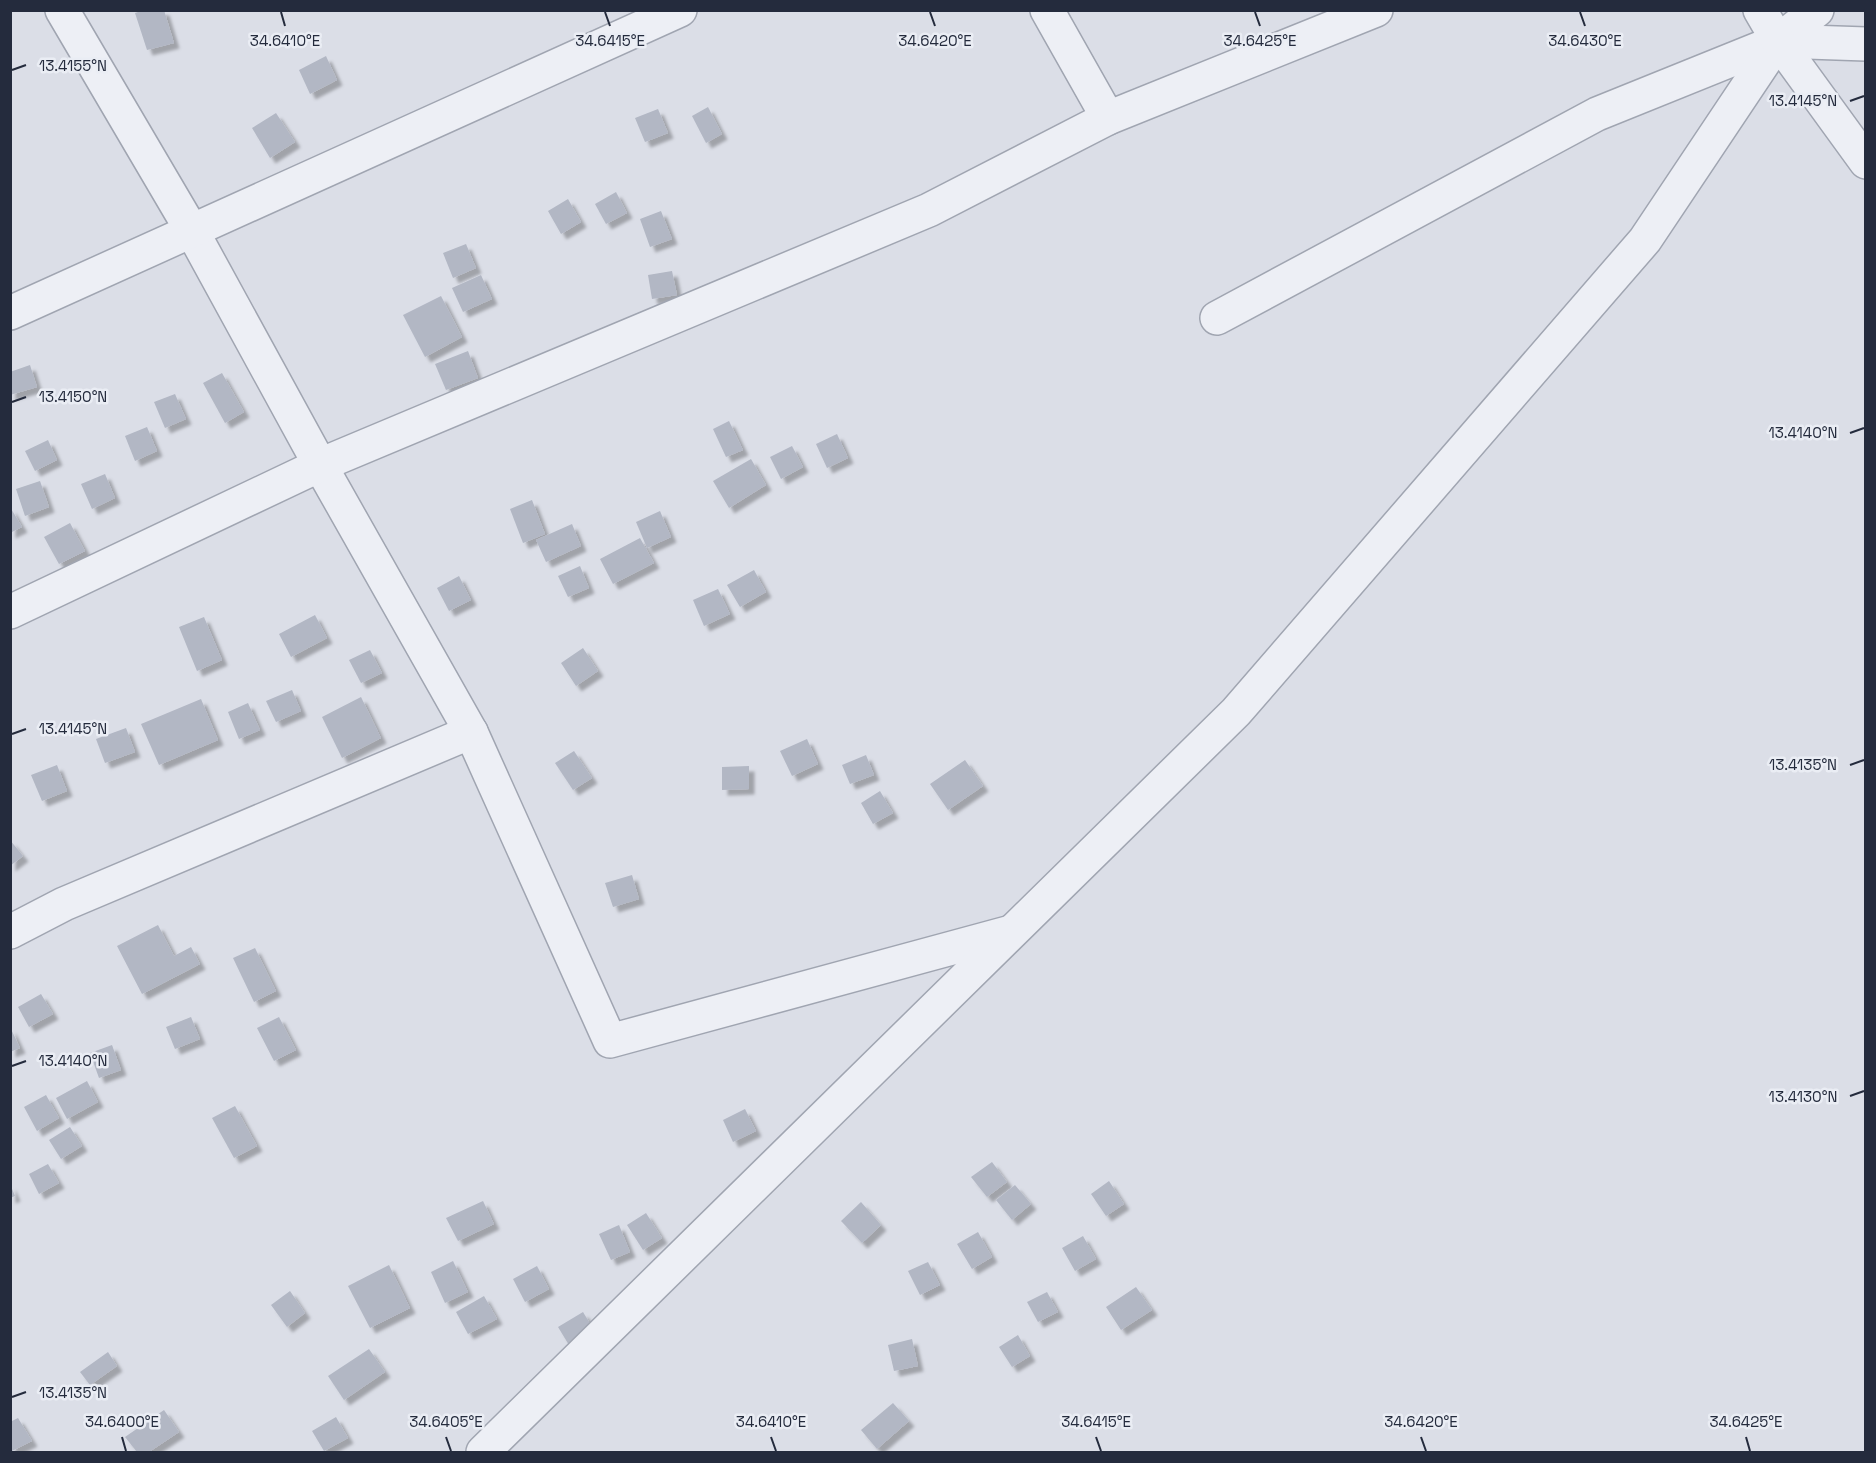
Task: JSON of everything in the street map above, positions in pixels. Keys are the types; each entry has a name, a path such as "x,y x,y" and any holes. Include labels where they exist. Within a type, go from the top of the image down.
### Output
{"street":[{"path":"62,10 192,231 320,465 471,732 610,1041 1013,931"},
{"path":"10,313 680,10"},
{"path":"1047,10 1108,118"},
{"path":"10,612 320,465 929,210 1108,118 1376,10"},
{"path":"1760,10 1778,41 1866,162"},
{"path":"1217,318 1597,114 1778,41 1817,10"},
{"path":"1778,41 1866,44"},
{"path":"483,1452 1236,712 1645,240 1778,41"},
{"path":"10,932 64,904 471,732"}],"building":[{"path":"144,10 164,10 174,43 147,50 135,13"},
{"path":"326,56 337,80 310,94 299,70"},
{"path":"708,107 722,134 706,143 692,116"},
{"path":"658,109 668,133 645,142 635,118"},
{"path":"276,113 295,142 270,158 252,128"},
{"path":"616,192 627,213 606,224 595,204"},
{"path":"568,199 581,222 561,234 548,211"},
{"path":"661,211 672,239 650,247 640,219"},
{"path":"466,244 476,268 453,278 443,253"},
{"path":"672,271 677,295 652,299 648,275"},
{"path":"481,275 492,299 463,312 452,288"},
{"path":"441,296 462,337 425,357 403,315"},
{"path":"468,351 478,378 446,390 435,364"},
{"path":"30,365 37,387 10,395 10,372"},
{"path":"222,373 244,412 225,423 203,383"},
{"path":"175,394 186,419 165,428 154,402"},
{"path":"729,421 743,450 726,457 713,429"},
{"path":"147,427 157,451 135,461 125,436"},
{"path":"837,434 848,458 827,468 816,444"},
{"path":"48,440 57,460 35,471 25,451"},
{"path":"792,446 803,467 781,479 770,457"},
{"path":"751,459 766,485 729,508 713,481"},
{"path":"105,474 115,498 92,509 81,484"},
{"path":"40,481 49,507 25,516 16,489"},
{"path":"532,500 545,534 523,543 510,509"},
{"path":"10,507 22,527 10,533"},
{"path":"660,511 671,537 647,548 636,522"},
{"path":"70,523 85,551 59,564 44,537"},
{"path":"572,524 581,546 546,562 536,540"},
{"path":"640,538 654,563 613,584 600,559"},
{"path":"580,566 589,588 568,597 558,576"},
{"path":"754,570 766,592 740,607 727,585"},
{"path":"459,576 471,600 449,611 437,588"},
{"path":"718,589 730,614 704,626 693,600"},
{"path":"315,615 327,638 291,657 279,634"},
{"path":"204,617 222,660 197,671 179,627"},
{"path":"583,648 598,671 576,686 561,663"},
{"path":"370,650 382,673 361,683 349,660"},
{"path":"292,690 301,711 276,722 266,701"},
{"path":"361,697 381,738 342,758 322,717"},
{"path":"201,699 218,740 159,765 141,724"},
{"path":"248,703 260,730 239,739 228,712"},
{"path":"126,728 135,752 105,763 96,739"},
{"path":"807,739 818,764 792,776 780,751"},
{"path":"574,751 592,778 573,790 555,763"},
{"path":"866,755 874,775 850,784 842,765"},
{"path":"965,760 983,786 948,810 930,784"},
{"path":"57,765 67,791 42,801 31,775"},
{"path":"749,766 749,789 722,790 722,767"},
{"path":"880,791 893,813 873,824 861,803"},
{"path":"10,840 23,856 10,866"},
{"path":"632,875 639,899 613,907 605,883"},
{"path":"158,925 174,956 191,947 200,964 142,994 117,946"},
{"path":"255,948 276,991 254,1002 233,958"},
{"path":"41,994 53,1014 29,1027 18,1007"},
{"path":"191,1017 200,1039 175,1049 166,1027"},
{"path":"279,1017 296,1050 274,1061 257,1028"},
{"path":"10,1027 20,1048 10,1052"},
{"path":"112,1045 121,1070 99,1078 90,1053"},
{"path":"87,1081 98,1102 67,1119 56,1098"},
{"path":"46,1095 59,1118 37,1131 24,1107"},
{"path":"235,1106 257,1146 234,1158 212,1118"},
{"path":"745,1109 756,1131 733,1142 723,1120"},
{"path":"70,1127 82,1146 61,1159 49,1140"},
{"path":"992,1162 1007,1182 987,1197 971,1177"},
{"path":"48,1164 59,1183 39,1194 29,1174"},
{"path":"1109,1181 1124,1204 1106,1216 1091,1194"},
{"path":"10,1184 15,1196 10,1198"},
{"path":"1015,1185 1031,1204 1012,1220 996,1200"},
{"path":"483,1201 494,1224 458,1241 446,1218"},
{"path":"861,1202 881,1225 862,1243 841,1221"},
{"path":"646,1213 662,1238 643,1250 627,1225"},
{"path":"619,1225 630,1252 611,1260 599,1234"},
{"path":"978,1232 992,1257 972,1269 957,1244"},
{"path":"1083,1236 1096,1259 1075,1271 1062,1248"},
{"path":"453,1261 468,1292 445,1303 431,1272"},
{"path":"928,1262 940,1285 920,1295 908,1271"},
{"path":"389,1265 410,1308 370,1328 348,1286"},
{"path":"537,1266 549,1289 525,1302 513,1279"},
{"path":"1136,1287 1152,1310 1121,1330 1106,1307"},
{"path":"290,1291 305,1313 287,1327 271,1305"},
{"path":"1047,1292 1058,1312 1038,1322 1027,1302"},
{"path":"484,1296 497,1319 468,1334 456,1312"},
{"path":"583,1312 597,1335 572,1350 558,1327"},
{"path":"1018,1335 1030,1356 1012,1367 999,1347"},
{"path":"912,1339 918,1366 894,1371 888,1345"},
{"path":"369,1349 385,1372 344,1400 328,1376"},
{"path":"108,1352 117,1366 90,1385 80,1372"},
{"path":"893,1403 909,1421 877,1449 861,1430"},
{"path":"164,1410 179,1432 149,1452 137,1452 125,1437"},
{"path":"336,1417 348,1438 324,1451 312,1431"},
{"path":"18,1418 32,1441 10,1452 10,1422"}]}
